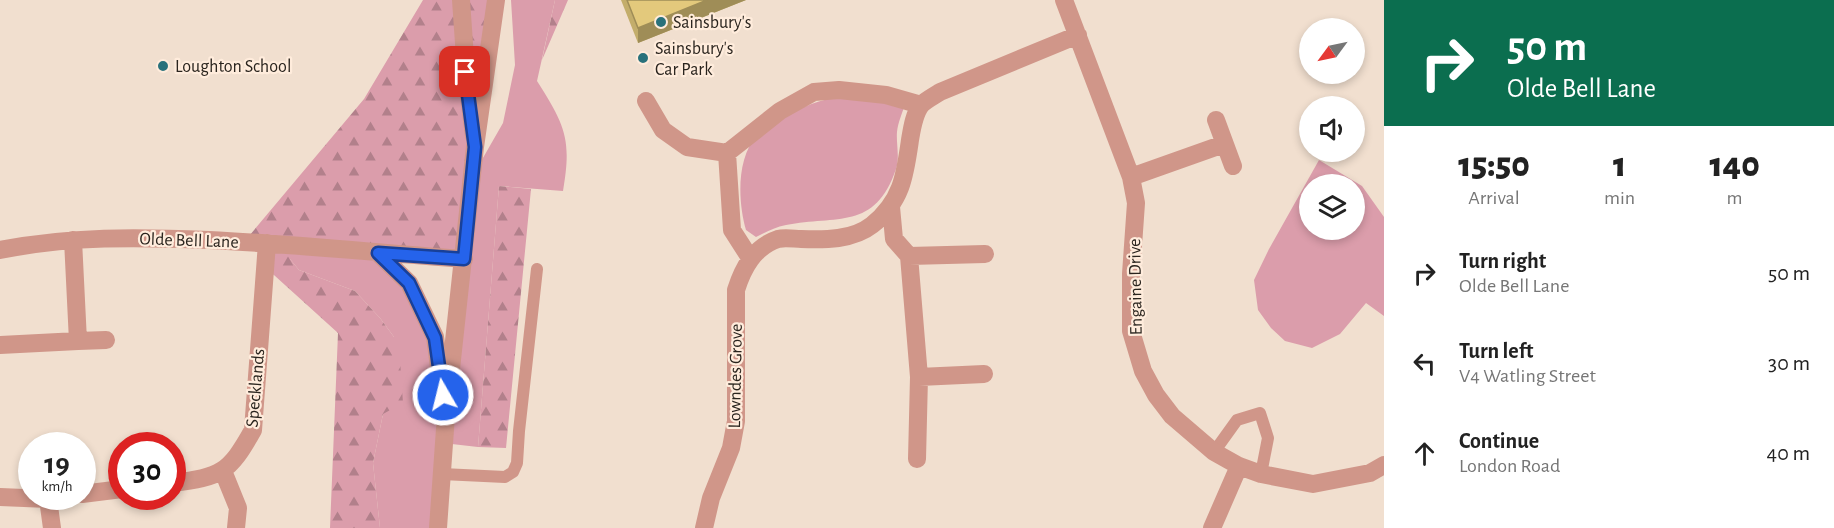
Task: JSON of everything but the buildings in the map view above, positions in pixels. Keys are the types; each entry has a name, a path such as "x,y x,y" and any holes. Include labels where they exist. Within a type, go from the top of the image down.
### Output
{"street":[{"path":"461,0 465,72 475,147"},
{"path":"438,528 446,415 475,147 496,0"},
{"name":"Engaine Drive","path":"1064,0 1131,177 1136,203 1131,274 1131,331 1143,371 1156,395 1172,416 1214,452 1239,466 1261,474 1313,484 1370,472 1384,465"},
{"path":"727,153 732,230 750,258 779,239 822,240 849,236 871,226 891,207 903,183 912,124 921,105 940,92 1078,35"},
{"path":"646,101 663,130 687,147 727,153 780,111 814,92 838,90 886,95 921,105"},
{"path":"1216,120 1233,166"},
{"path":"1131,177 1224,144"},
{"path":"891,207 894,238 909,256 919,377 917,459"},
{"name":"Olde Bell Lane","path":"0,250 73,240 132,237 267,243 464,259"},
{"path":"73,240 78,341"},
{"name":"Specklands","path":"186,481 203,479 222,471 240,455 253,430 267,243"},
{"path":"378,253 409,283 435,338 446,415"},
{"path":"909,256 985,254"},
{"name":"Lowndes Grove","path":"704,528 711,498 731,448 736,421 736,290 750,258"},
{"path":"0,345 106,340"},
{"path":"919,377 984,374"},
{"path":"1212,528 1239,466"},
{"path":"222,471 238,508 236,528"},
{"path":"0,497 18,497"},
{"path":"52,528 54,510"}],"lane":[{"path":"442,474 505,477 513,472 518,464 519,431 537,269"},
{"path":"1214,452 1237,420 1260,413 1268,438 1261,474"}],"green space":[{"path":"423,0 497,0 464,259 290,245 290,259 299,270 355,291 394,337 400,360 403,403 383,414 373,463 380,528 330,528 338,333 264,266 266,243 244,242 364,99"},
{"path":"511,0 555,0 537,81 554,109 564,133 567,158 563,191 499,186 478,447 443,443 437,528 380,528 373,463 383,414 394,337 355,291 299,270 290,259 290,244 378,253 435,337 445,411 468,184 503,123 515,65"},
{"path":"555,0 568,0 542,60"},
{"path":"837,97 905,105 897,132 897,165 887,189 877,202 865,211 852,216 786,225 756,237 746,230 740,194 742,168 750,145 760,132 788,115 811,104"},
{"path":"1318,162 1322,162 1342,174 1311,174"},
{"path":"499,186 531,189 506,448 478,447"},
{"path":"1365,190 1384,217 1384,316 1366,303 1340,334 1312,348 1285,341 1271,328 1258,310 1254,280 1299,196 1299,240 1365,240"}],"place":[{"name":"Sainsbury's","path":"661,22"},
{"name":"Sainsbury's Car Park","path":"643,58"},
{"name":"Loughton School","path":"163,66"}],"route":[{"path":"443,395 435,338 409,283 378,253 464,259 475,147 465,72"}]}
